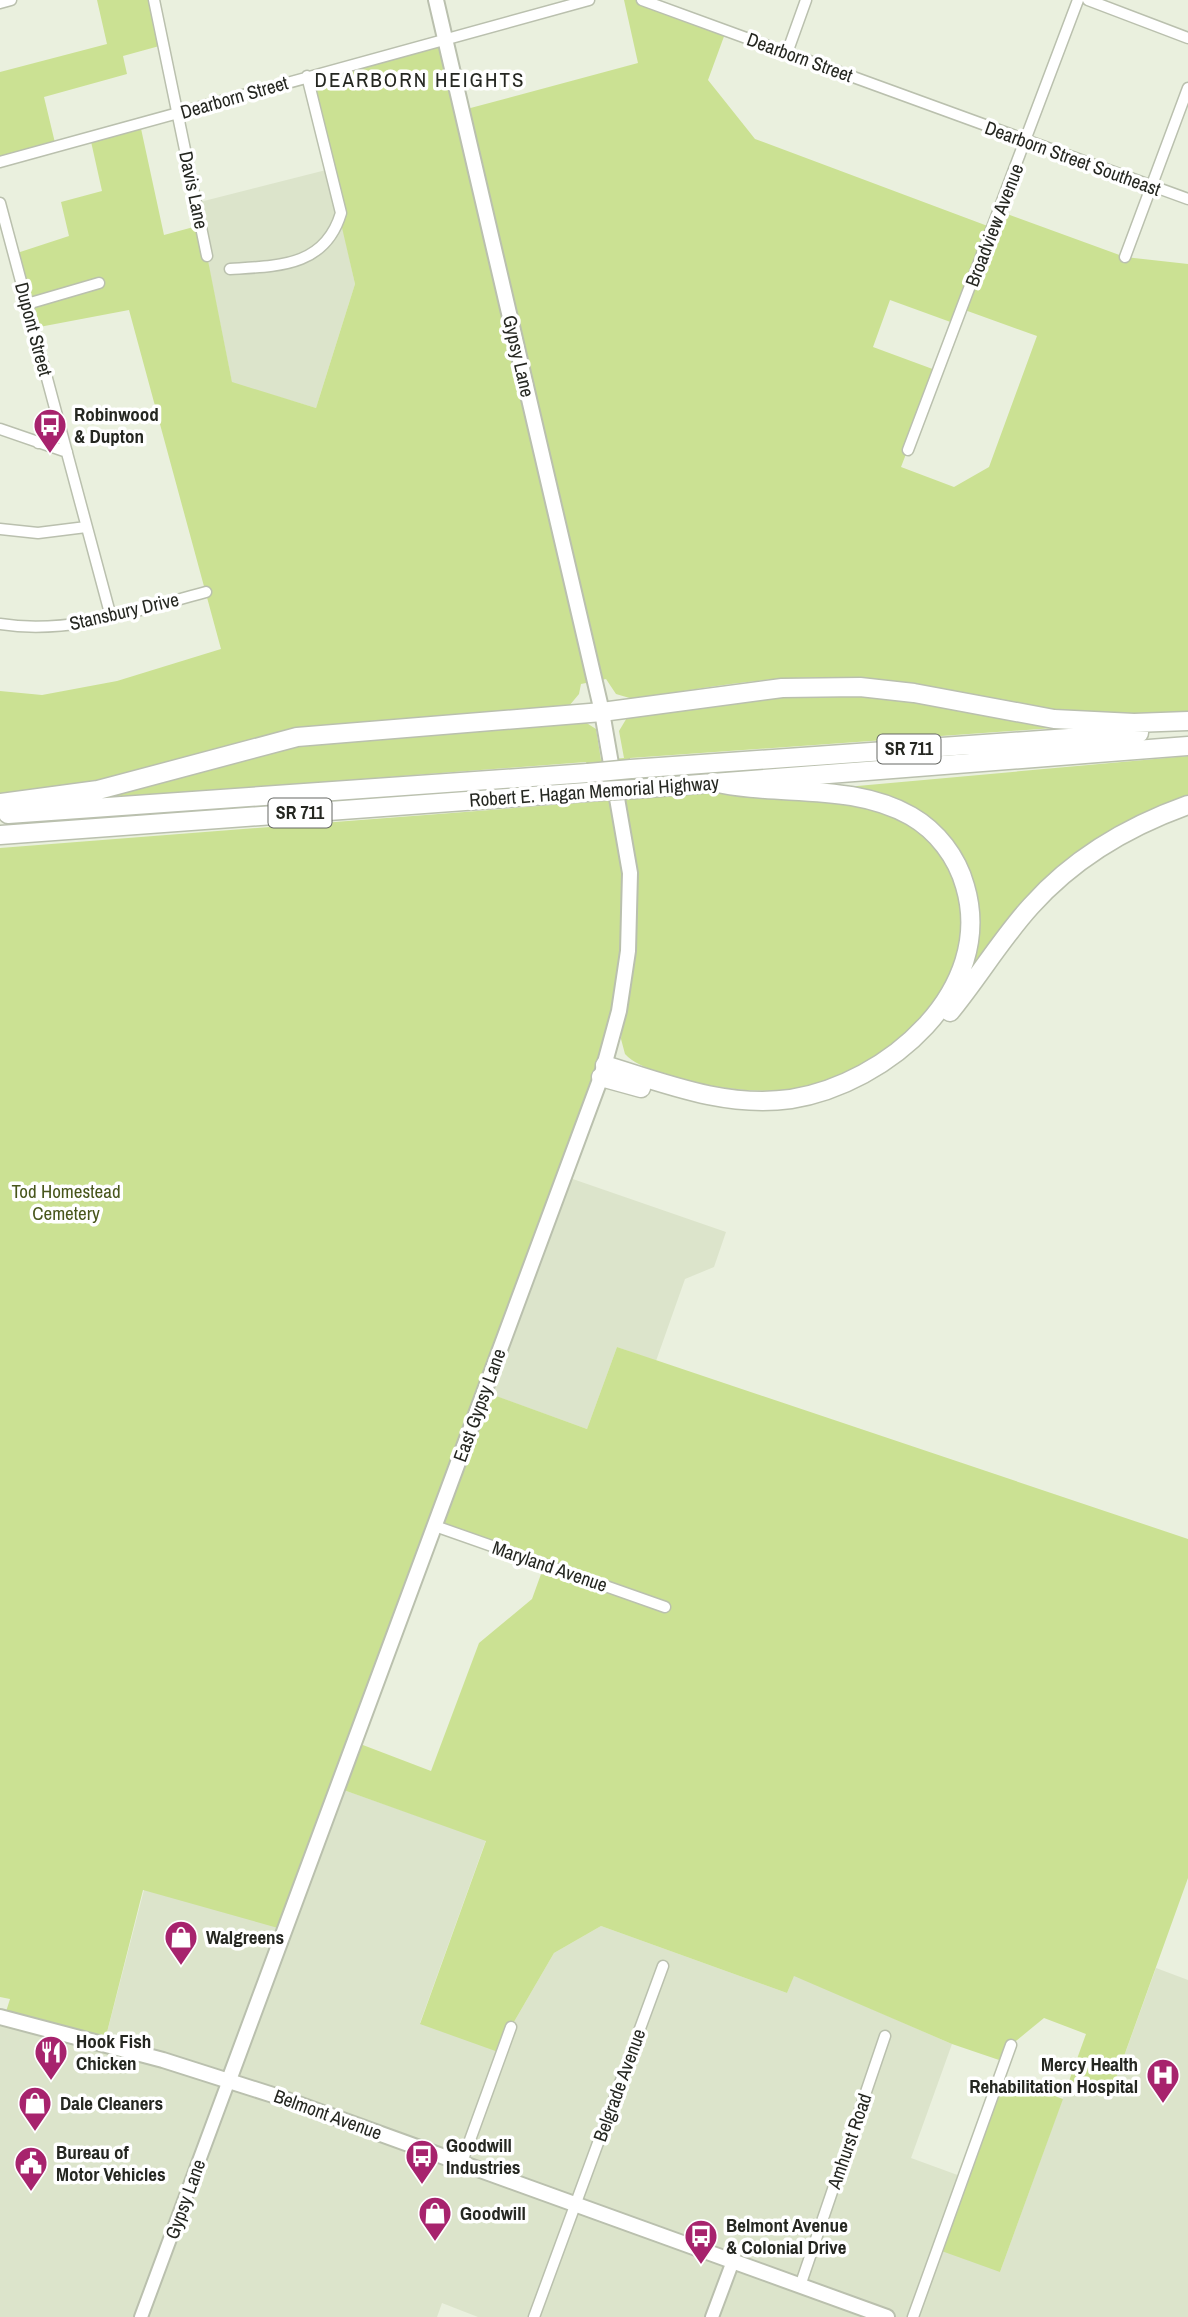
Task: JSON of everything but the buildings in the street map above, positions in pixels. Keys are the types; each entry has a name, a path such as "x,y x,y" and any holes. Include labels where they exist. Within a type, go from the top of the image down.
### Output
{"highway":[{"path":"0,803 98,790 297,737 375,728 601,712 782,688 860,687 914,693 1054,719 1134,723 1188,722"},
{"name":"Robert E. Hagan Memorial Highway","path":"0,815 1188,729"},
{"name":"Robert E. Hagan Memorial Highway","path":"0,835 1188,746"},
{"path":"603,1071 698,1094 736,1100 792,1098 819,1092 847,1081 900,1050 939,1009 963,967 970,944 970,902 957,865 931,830 911,816 852,796 734,787 713,782"},
{"path":"603,1071 708,1106 737,1110 787,1109 813,1104 854,1089 890,1070 933,1034 1031,905 1085,857 1122,834 1188,806"}],"main road":[{"name":"Gypsy Lane","path":"436,0 601,712"},
{"name":"East Gypsy Lane","path":"229,2081 603,1071 619,1010 628,951 630,873 601,712"},
{"name":"Belmont Avenue","path":"0,2017 229,2081 462,2162 887,2317"}],"street":[{"path":"0,3 11,0"},
{"name":"Davis Lane","path":"153,0 207,257"},
{"name":"Dearborn Street","path":"0,162 589,0"},
{"name":"Dearborn Street","path":"642,0 958,115"},
{"path":"787,52 806,0"},
{"name":"Broadview Avenue","path":"908,450 1078,0"},
{"path":"1088,0 1188,38"},
{"path":"230,269 292,262 315,254 335,233 341,213 307,76"},
{"path":"1125,257 1188,88"},
{"name":"Dearborn Street Southeast","path":"958,115 1188,200"},
{"name":"Dupont Street","path":"0,204 111,617"},
{"path":"27,304 99,283"},
{"path":"38,443 59,424"},
{"path":"0,429 66,452"},
{"path":"0,529 38,533 86,527"},
{"name":"Stansbury Drive","path":"0,624 52,627 111,617 205,592"},
{"name":"Maryland Avenue","path":"435,1526 665,1607"},
{"name":"Belgrade Avenue","path":"534,2317 663,1966"},
{"path":"462,2162 511,2027"},
{"name":"Amhurst Road","path":"800,2286 885,2036"},
{"path":"913,2317 1011,2045"},
{"name":"Gypsy Lane","path":"141,2317 229,2081"},
{"path":"712,2317 733,2261"}],"shaded area":[{"path":"330,169 355,284 316,408 232,383 196,203"},
{"path":"564,1176 726,1232 714,1267 685,1279 656,1361 617,1347 587,1429 484,1392"},
{"path":"338,1788 486,1840 420,2023 511,2027 554,1953 601,1926 787,1993 794,1975 952,2044 911,2158 963,2177 1000,2272 1069,2081 1110,2095 1156,1968 1188,1980 1188,2317 478,2317 442,2303 437,2317 0,2317 0,2017 104,2044 144,1890"}],"green space":[{"path":"97,0 154,0 163,45 123,56 127,74 44,97 56,147 0,162 0,72 107,44"},
{"path":"624,0 642,0 726,31 708,80 755,139 993,228 999,211 1125,257 1188,264 1188,713 1119,715 1050,711 888,684 834,678 758,681 633,699 616,694 606,679 581,684 579,694 569,706 291,732 62,789 0,795 0,691 42,695 117,681 221,649 129,310 34,328 14,254 69,236 61,202 102,191 90,137 140,124 164,235 201,225 232,382 316,408 355,284 307,76 445,39 463,110 638,63","holes":["890,300 956,324 962,309 1037,336 989,467 954,487 901,467 938,371 873,347"]},
{"path":"783,695 886,696 1054,724 1054,728 630,758 631,769 588,773 586,762 88,800 296,743 585,722 596,729 601,760 624,758 619,731 628,716"},
{"path":"1188,756 1188,800 1113,835 965,978 971,960 949,843 835,788"},
{"name":"Tod Homestead Cemetery","path":"708,793 801,795 848,801 870,806 902,819 930,840 950,869 963,902 958,963 942,995 915,1025 883,1052 853,1071 796,1089 757,1091 718,1087 659,1073 632,1060 625,1054 621,1039 622,1024 485,1392 587,1429 617,1347 1188,1539 1188,1878 1110,2095 1069,2081 1086,2034 1044,2018 1011,2045 1005,2062 952,2044 794,1976 787,1993 601,1926 554,1953 511,2027 501,2053 420,2024 486,1841 338,1788 285,1930 143,1890 104,2044 4,2018 10,1999 0,1997 0,848","holes":["435,1526 545,1563 532,1599 479,1643 431,1771 355,1742"]},
{"path":"1000,2076 1063,2099 1000,2272 936,2249"}],"place":[{"name":"Robinwood & Dupton","path":"50,455"},
{"name":"Walgreens","path":"181,1967"},
{"name":"Hook Fish Chicken","path":"51,2082"},
{"name":"Mercy Health Rehabilitation Hospital","path":"1163,2105"},
{"name":"Dale Cleaners","path":"35,2133"},
{"name":"Goodwill Industries","path":"422,2186"},
{"name":"Bureau of Motor Vehicles","path":"31,2193"},
{"name":"Goodwill","path":"435,2243"},
{"name":"Belmont Avenue & Colonial Drive","path":"701,2266"}],"district":[{"name":"DEARBORN HEIGHTS","path":"420,80"}]}
